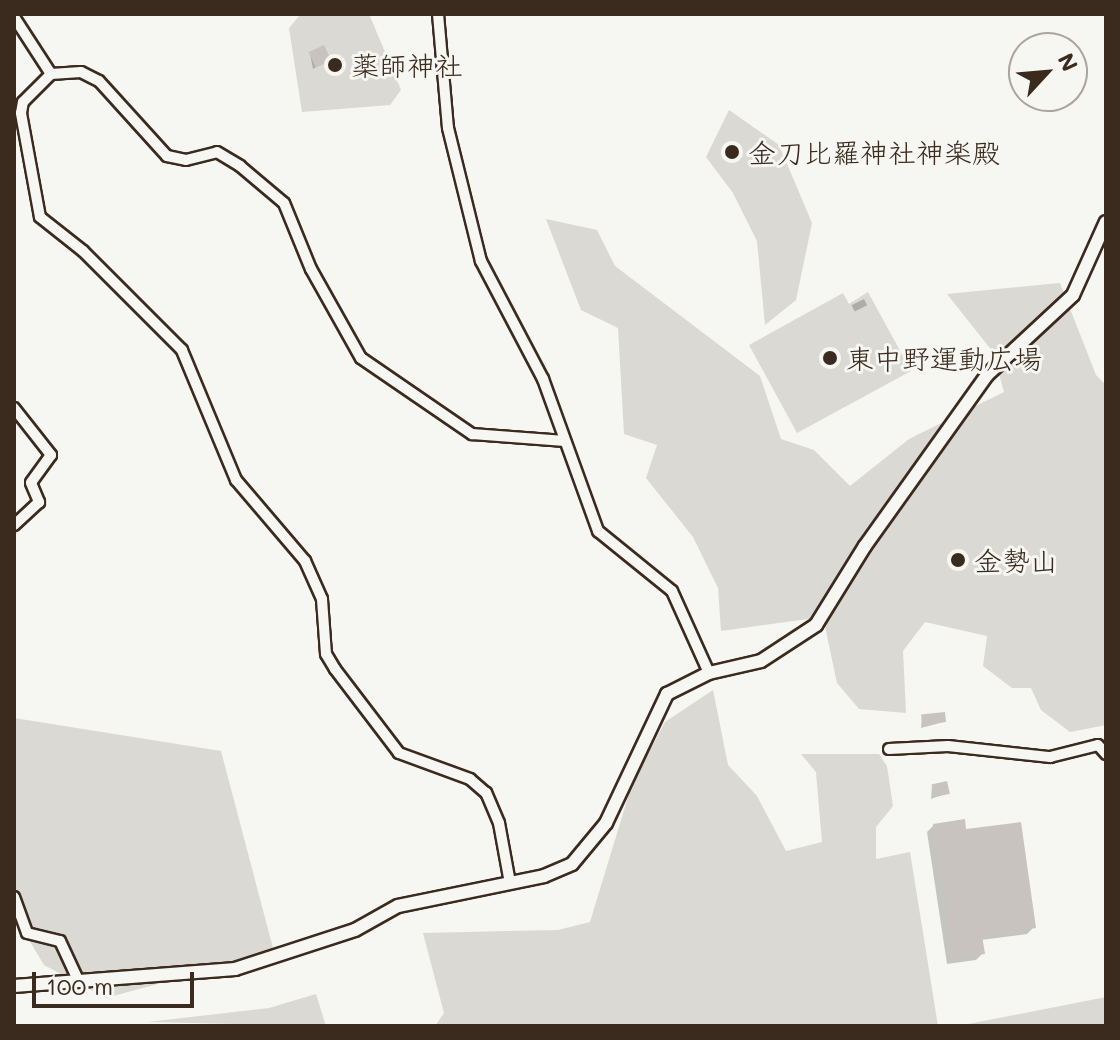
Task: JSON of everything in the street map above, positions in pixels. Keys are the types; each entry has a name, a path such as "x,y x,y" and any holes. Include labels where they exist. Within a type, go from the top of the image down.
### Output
{"street":[{"path":"438,14 448,128 469,226 543,379 598,531 672,591 709,673"},
{"path":"14,17 51,74"},
{"path":"510,883 499,823 486,793 456,772 399,753 335,669 326,654 322,599 305,561 236,480 182,350 83,251 40,217 21,113 23,102 51,74 81,72 99,81 167,156 186,160 217,152 261,181 284,203 349,344 458,427 490,439 565,441"},
{"path":"14,986 235,969 355,930 398,906 544,876 589,849 667,694 709,673 761,661 816,625 865,546 987,375 1073,295 1106,222"},
{"path":"14,408 51,455 31,483 39,502 14,525"},
{"path":"889,749 948,746 1050,757 1098,745 1106,754"},
{"path":"14,897 27,933 60,941 79,982"}],"shaded area":[{"path":"301,14 369,14 401,90 390,105 302,112 289,28"},
{"path":"729,110 779,145 812,223 796,300 765,325 757,241 733,193 706,157"},
{"path":"546,219 597,230 615,266 760,376 781,439 814,450 850,486 909,439 1004,392 993,352 947,294 1060,283 1096,375 1106,385 1106,725 1070,732 1041,710 1031,688 1012,688 983,666 987,636 925,622 903,651 906,713 859,709 837,683 823,617 721,631 718,588 693,537 646,478 657,445 624,434 618,328 581,310"},
{"name":"東中野運動広場","path":"868,292 911,371 797,433 749,345 843,293 849,304"},
{"path":"713,690 728,765 757,796 786,851 822,842 816,772 801,754 879,754 887,766 893,806 876,827 876,859 910,852 938,1026 435,1026 444,1013 423,933 558,930 590,922 632,784 665,722"},
{"path":"14,718 221,751 274,952 106,998 44,965 14,915"},
{"path":"316,994 326,1026 148,1022 269,1008"},
{"path":"1106,997 1106,1026 958,1026"}],"building":[{"path":"324,45 331,60 316,68 309,52"},
{"path":"945,712 946,722 922,724 921,715"},
{"path":"947,781 950,794 934,797 931,785"},
{"path":"965,819 966,829 1021,822 1036,928 982,935 985,954 954,958 933,824"}],"place":[{"name":"薬師神社","path":"335,65"},
{"name":"金刀比羅神社神楽殿","path":"732,152"},
{"name":"東中野運動広場","path":"830,358"},
{"name":"金勢山","path":"958,560"}]}
